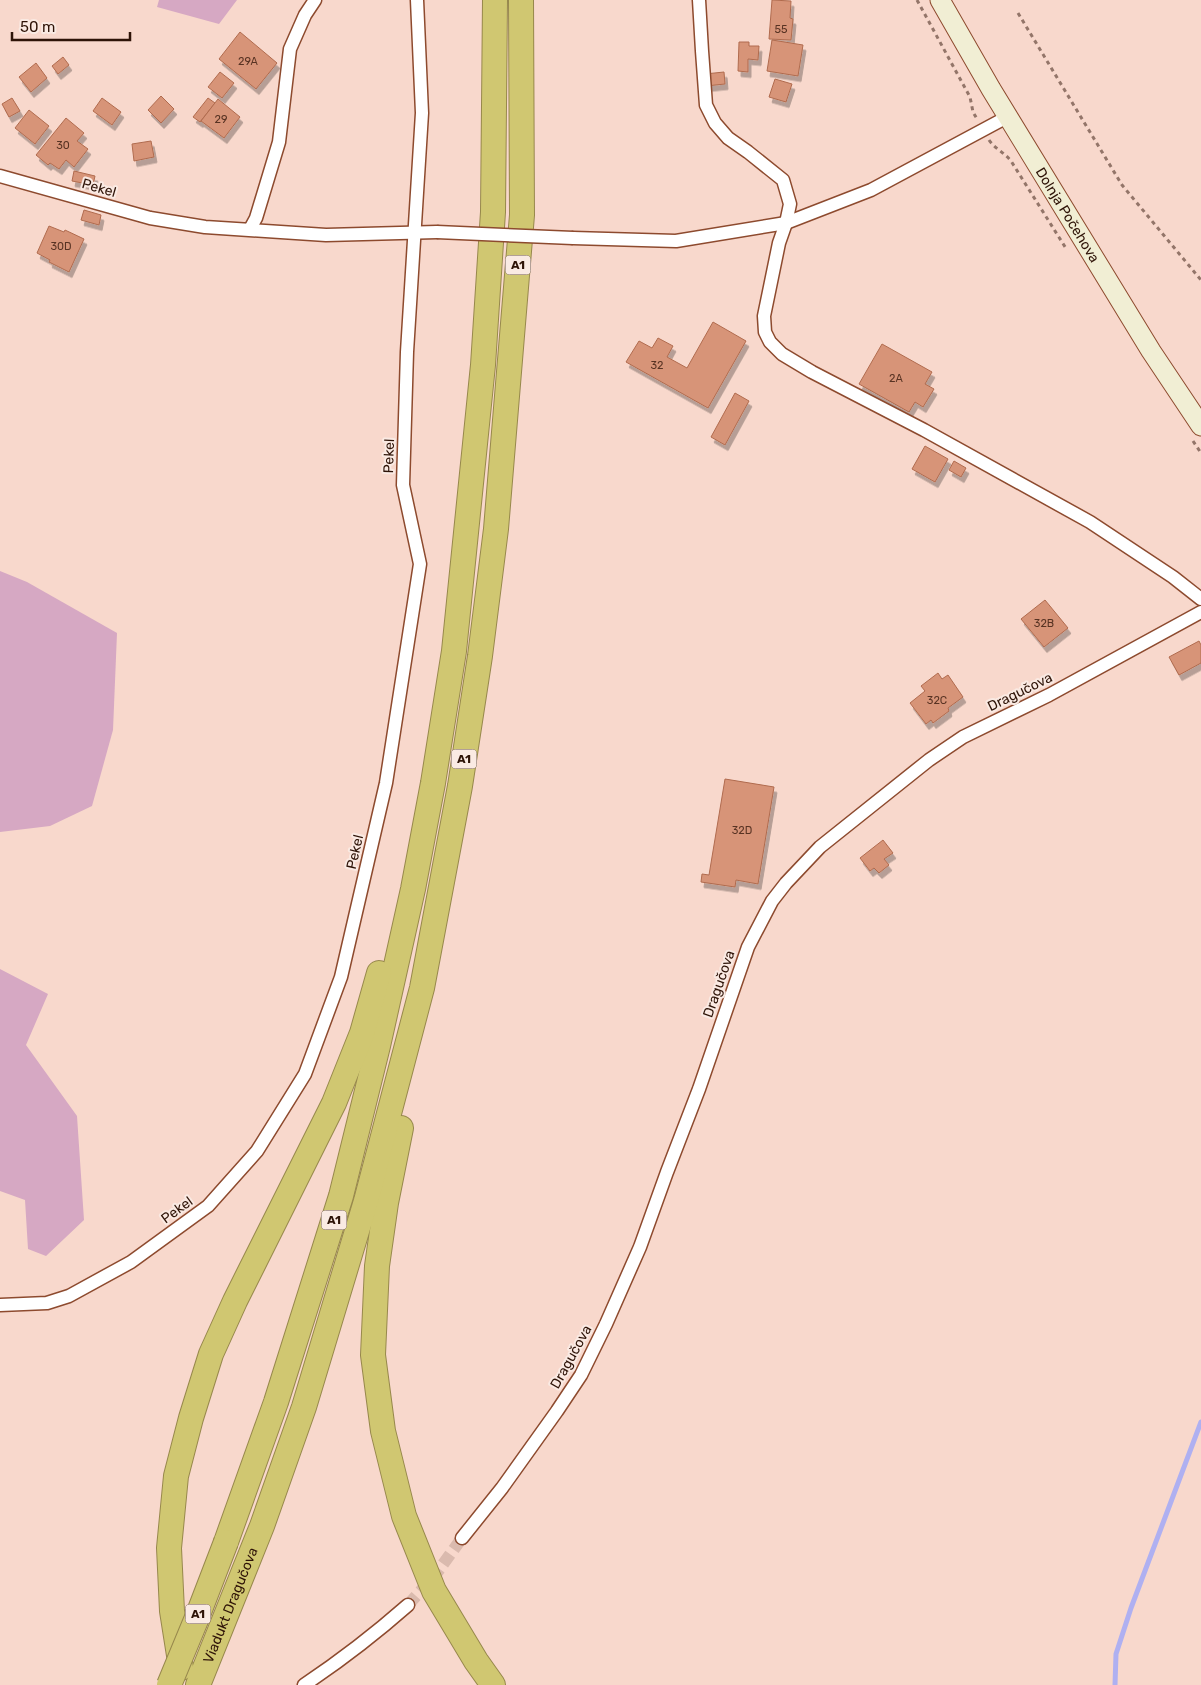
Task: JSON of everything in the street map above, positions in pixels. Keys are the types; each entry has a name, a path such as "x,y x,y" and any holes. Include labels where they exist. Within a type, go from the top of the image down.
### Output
{"highway":[{"name":"A1","path":"413,889 433,783 454,651 483,365 493,212 494,0"},
{"name":"A1","path":"422,988 462,776 496,529 522,215 521,0"},
{"name":"Viadukt Dragučova","path":"169,1685 226,1542 276,1402 341,1196 378,1046 413,889"},
{"path":"184,1685 172,1611 169,1548 176,1476 191,1418 211,1354 334,1103 362,1033 394,919 413,889"},
{"name":"Viadukt Dragučova","path":"198,1685 262,1526 304,1407 363,1211 422,988"},
{"path":"422,988 427,1018 386,1202 377,1266 373,1355 383,1431 404,1516 434,1591 476,1661 493,1685"}],"main road":[{"name":"Dolnja Počehova","path":"940,0 1151,351 1201,426"}],"street":[{"path":"250,229 256,218 279,142 290,50 305,15 315,0"},
{"name":"Pekel","path":"0,1305 47,1303 69,1296 131,1262 208,1206 257,1152 305,1074 341,977 386,783 420,564 403,485 407,352 422,113 417,0"},
{"path":"699,0 706,105 715,123 728,138 783,180 790,204 779,243 764,316 764,332 770,342 782,354 812,372 916,425 1090,522 1173,577 1201,599"},
{"name":"Pekel","path":"0,176 150,218 205,227 326,235 437,232 676,241 786,223 871,190 1009,116"},
{"name":"Dragučova","path":"462,1538 502,1488 558,1411 580,1375 602,1332 640,1247 666,1172 699,1089 748,946 772,901 786,883 828,841 929,760 963,737 1049,695 1201,612"},
{"path":"304,1685 384,1626 408,1605"}],"path":[{"path":"917,0 970,97 976,118"},
{"path":"1018,13 1122,186 1201,280"}],"shaded area":[{"path":"159,0 237,0 219,24 157,7"},
{"path":"0,571 27,582 117,633 113,730 92,806 50,826 0,832"},
{"path":"0,969 48,994 26,1045 77,1116 84,1220 46,1256 28,1249 25,1200 0,1191"}],"building":[{"path":"772,0 791,1 790,18 793,19 791,40 769,39"},
{"path":"240,32 277,63 256,89 219,59"},
{"path":"772,40 803,45 798,76 767,71"},
{"path":"739,42 749,42 749,46 759,46 758,60 748,59 748,72 738,71"},
{"path":"63,57 69,65 58,74 52,66"},
{"path":"36,63 47,78 31,92 19,77"},
{"path":"220,72 234,83 222,98 208,87"},
{"path":"724,72 725,84 706,86 705,74"},
{"path":"775,79 792,84 786,102 769,97"},
{"path":"161,96 174,109 161,123 148,110"},
{"path":"12,98 20,111 9,117 2,104"},
{"path":"102,98 121,112 112,125 93,111"},
{"path":"208,98 215,103 200,122 193,117"},
{"path":"218,99 240,117 224,138 201,121"},
{"path":"29,110 49,126 35,144 15,128"},
{"path":"66,118 84,133 77,141 88,149 74,167 66,160 59,169 50,163 48,165 36,155"},
{"path":"151,141 154,157 134,161 132,144"},
{"path":"74,171 95,176 93,185 72,181"},
{"path":"84,210 101,215 99,225 81,220"},
{"path":"49,226 64,232 65,230 84,239 69,272 49,262 50,260 37,253"},
{"path":"713,322 746,341 708,408 626,362 639,341 652,348 658,338 673,346 667,357 687,368"},
{"path":"882,344 932,372 925,384 934,389 923,407 915,402 909,412 859,384"},
{"path":"735,393 749,401 725,445 711,437"},
{"path":"925,446 948,459 935,482 912,469"},
{"path":"954,461 966,468 961,477 949,470"},
{"path":"1045,600 1068,628 1044,647 1021,619"},
{"path":"1199,641 1201,645 1201,663 1179,675 1169,657"},
{"path":"938,673 942,679 948,675 963,697 948,708 949,711 933,723 931,720 926,724 910,703 925,691 921,686"},
{"path":"725,779 774,787 758,884 736,880 735,887 701,882 702,874 709,875"},
{"path":"883,840 893,853 884,859 889,865 879,873 874,868 870,871 860,858"}],"waterway":[{"path":"1115,1685 1116,1654 1131,1608 1201,1422"}],"tunnel":[{"path":"408,1605 436,1574 462,1538"}]}
